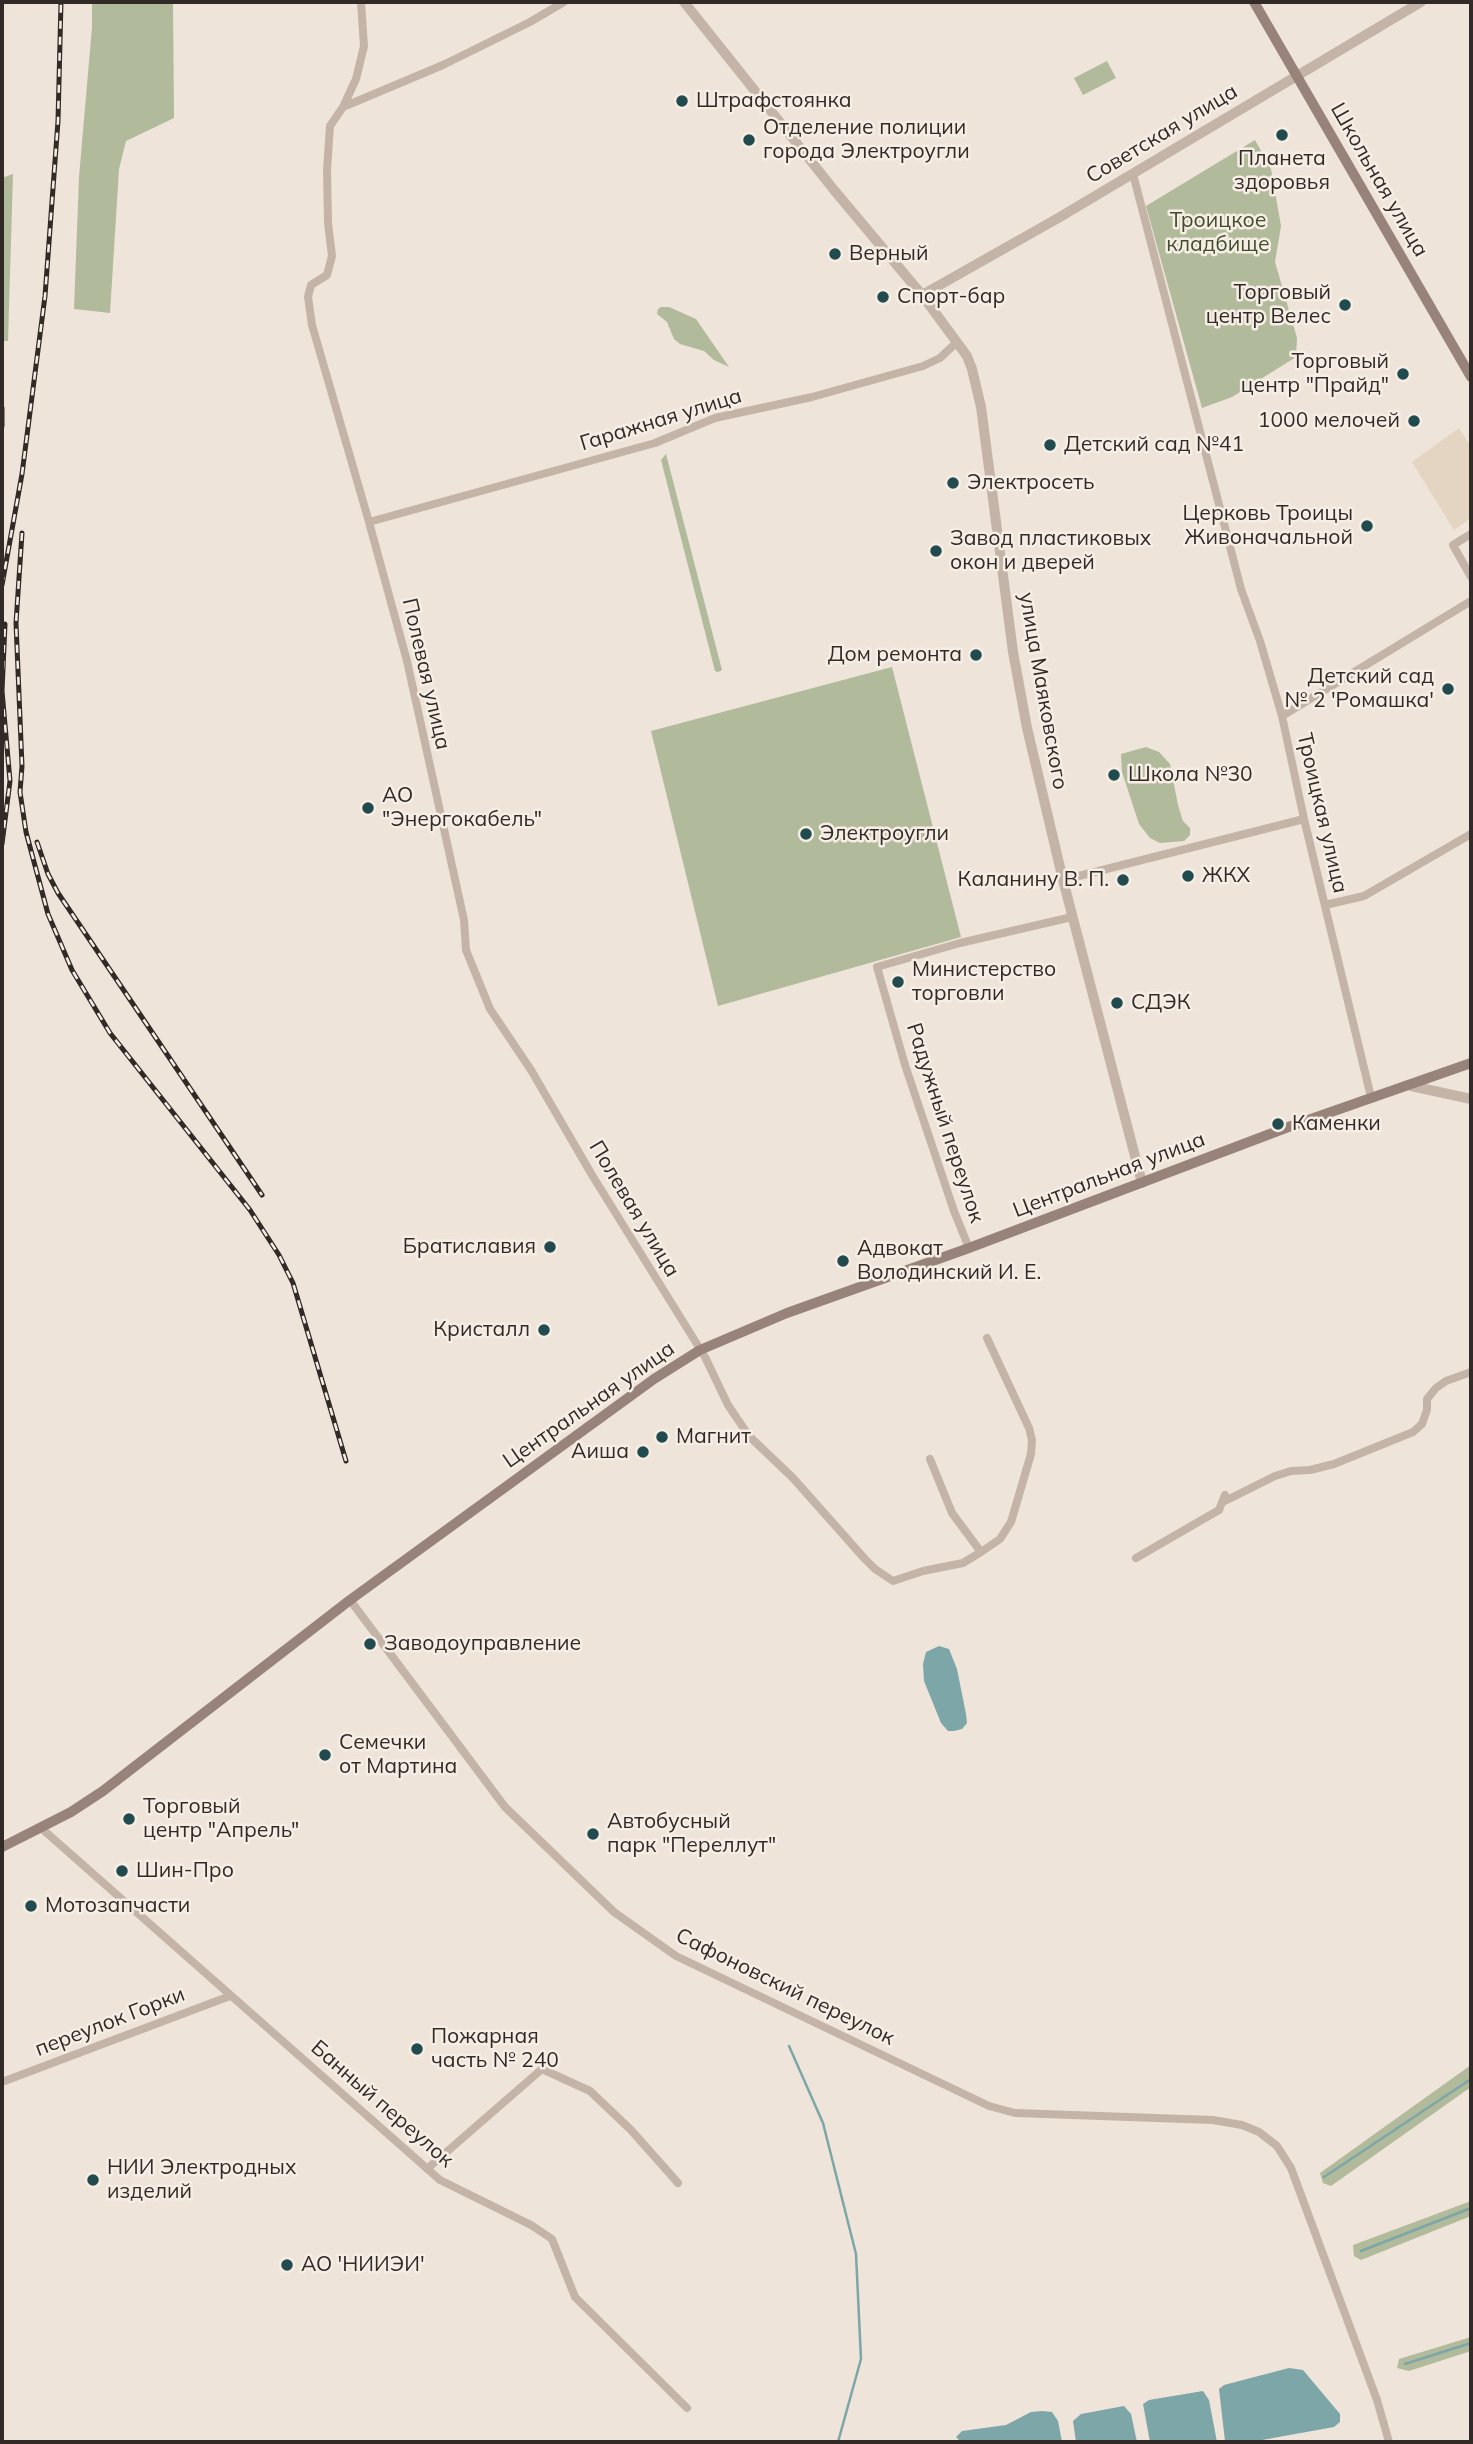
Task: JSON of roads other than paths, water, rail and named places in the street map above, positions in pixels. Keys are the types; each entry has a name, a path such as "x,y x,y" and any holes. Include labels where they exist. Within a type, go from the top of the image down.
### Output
{"main road":[{"name":"Школьная улица","path":"1254,2 1471,377"},
{"name":"Центральная улица","path":"2,1847 71,1812 103,1791 349,1600 654,1379 700,1350 787,1313 969,1248 1371,1097 1411,1086 1471,1063"}],"street":[{"path":"343,107 356,79 364,46 361,2"},
{"path":"343,107 443,65 564,2"},
{"name":"улица Маяковского","path":"684,2 834,190 922,295 957,342 972,369 978,391 1021,698 1063,880 1142,1183"},
{"name":"Советская улица","path":"922,295 1133,174 1421,2"},
{"name":"Полевая улица","path":"343,107 330,126 327,170 332,256 327,275 311,285 308,297 312,325 407,661 464,920 466,950 471,967 490,1009 531,1070 700,1350 728,1405 749,1436 801,1486 876,1569 893,1581 923,1571 963,1563 981,1552"},
{"name":"Троицкая улица","path":"1133,174 1241,589 1260,641 1282,716 1371,1097"},
{"name":"Гаражная улица","path":"369,522 655,443 715,418 812,397 923,366 940,358 957,342"},
{"path":"1471,534 1453,545 1471,577"},
{"path":"1282,716 1471,601"},
{"path":"1063,880 1304,819"},
{"path":"1325,905 1364,896 1471,834"},
{"name":"Радужный переулок","path":"969,1248 905,1065 877,967 960,943 1072,916"},
{"path":"1411,1086 1471,1099"},
{"path":"930,1459 952,1513 981,1552 1000,1539 1011,1522 1031,1454 1029,1428 987,1338"},
{"path":"1136,1558 1219,1510 1225,1495 1225,1501 1275,1476 1334,1464 1413,1432 1422,1424 1427,1410 1427,1399 1436,1388 1471,1371"},
{"name":"Сафоновский переулок","path":"349,1600 505,1807 614,1912 676,1956 989,2106 1014,2113 1213,2120 1242,2125 1259,2132 1277,2146 1291,2168 1377,2400 1389,2442"},
{"name":"Банный переулок","path":"40,1827 440,2180 531,2225 552,2239 575,2297 687,2408"},
{"name":"переулок Горки","path":"2,2082 230,1996"},
{"path":"427,2169 542,2068 590,2091 631,2130 678,2183"}],"water":[{"path":"939,1646 949,1649 957,1669 966,1714 967,1723 962,1729 954,1731 948,1731 941,1723 924,1681 923,1664 926,1652"},
{"path":"1289,2368 1303,2370 1340,2414 1340,2422 1334,2427 1251,2442 1225,2441 1219,2389 1224,2385"},
{"path":"1203,2391 1209,2400 1217,2442 1150,2442 1143,2404 1149,2400"},
{"path":"1124,2406 1131,2414 1137,2442 1076,2442 1073,2421 1081,2414"},
{"path":"1031,2412 1052,2412 1058,2421 1062,2442 961,2442 956,2437 962,2431 1006,2425"}],"waterway":[{"path":"789,2046 823,2123 856,2254 861,2359 838,2442"},
{"path":"1324,2177 1471,2079"},
{"path":"1361,2251 1471,2208"},
{"path":"1405,2364 1471,2343"}],"railway":[{"path":"2,585 22,474 45,296 58,121 61,2"},
{"path":"2,408 2,426"},
{"path":"22,533 16,623 22,766 20,792 26,832 48,914 72,970 110,1033 250,1210 279,1255 293,1283 346,1461"},
{"path":"2,844 10,781 2,691 5,624"},
{"path":"37,842 58,893 262,1195"}],"place":[{"name":"Штрафстоянка","path":"682,101"},
{"name":"Планета здоровья","path":"1282,135"},
{"name":"Отделение полиции города Электроугли","path":"749,140"},
{"name":"Верный","path":"835,254"},
{"name":"Спорт-бар","path":"883,297"},
{"name":"Торговый центр Велес","path":"1345,305"},
{"name":"Торговый центр \"Прайд\"","path":"1403,374"},
{"name":"1000 мелочей","path":"1414,421"},
{"name":"Детский сад №41","path":"1050,445"},
{"name":"Электросеть","path":"953,483"},
{"name":"Церковь Троицы Живоначальной","path":"1367,526"},
{"name":"Завод пластиковых окон и дверей","path":"936,551"},
{"name":"Дом ремонта","path":"976,655"},
{"name":"Детский сад № 2 'Ромашка'","path":"1448,689"},
{"name":"Школа №30","path":"1114,775"},
{"name":"АО \"Энергокабель\"","path":"368,808"},
{"name":"Электроугли","path":"806,834"},
{"name":"ЖКХ","path":"1188,876"},
{"name":"Каланину В. П.","path":"1123,880"},
{"name":"Министерство торговли","path":"898,982"},
{"name":"СДЭК","path":"1117,1003"},
{"name":"Каменки","path":"1278,1124"},
{"name":"Братиславия","path":"550,1247"},
{"name":"Адвокат Володинский И. Е.","path":"843,1261"},
{"name":"Кристалл","path":"544,1330"},
{"name":"Магнит","path":"662,1437"},
{"name":"Аиша","path":"643,1452"},
{"name":"Заводоуправление","path":"370,1644"},
{"name":"Семечки от Мартина","path":"325,1755"},
{"name":"Торговый центр \"Апрель\"","path":"129,1819"},
{"name":"Автобусный парк \"Переллут\"","path":"593,1834"},
{"name":"Шин-Про","path":"122,1871"},
{"name":"Мотозапчасти","path":"31,1906"},
{"name":"Пожарная часть № 240","path":"417,2049"},
{"name":"НИИ Электродных изделий","path":"93,2180"},
{"name":"АО 'НИИЭИ'","path":"287,2265"}],"park label":[{"name":"Троицкое кладбище","path":"1218,233"}]}
